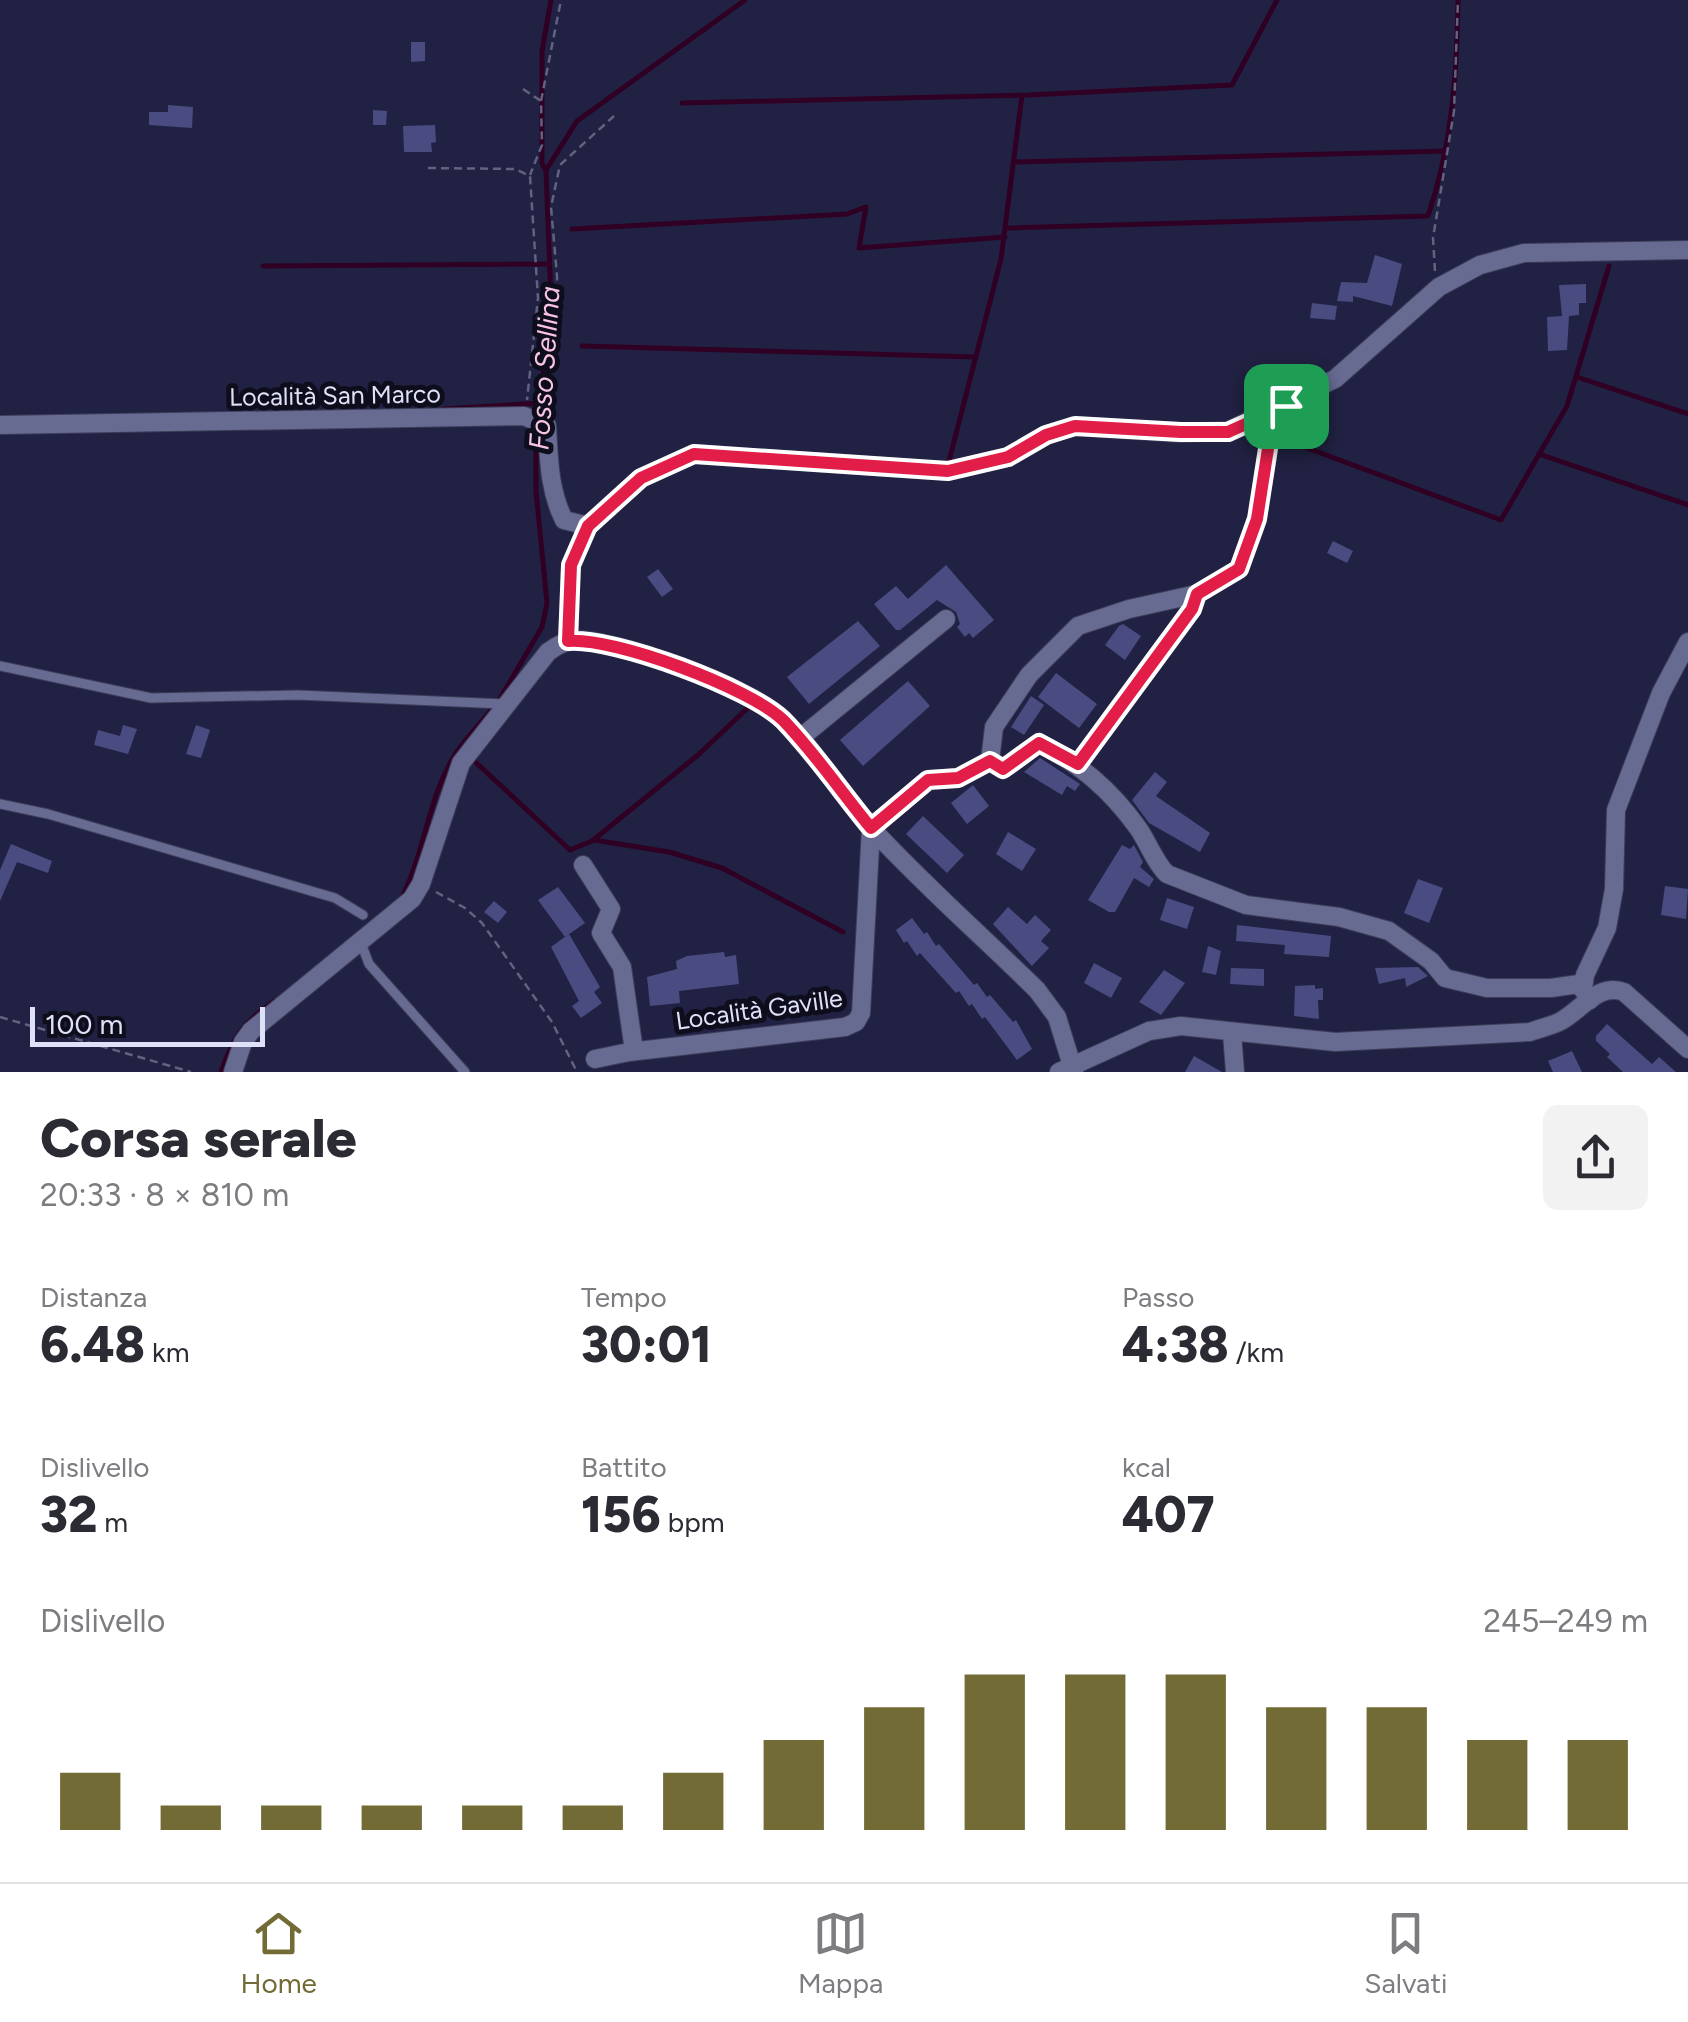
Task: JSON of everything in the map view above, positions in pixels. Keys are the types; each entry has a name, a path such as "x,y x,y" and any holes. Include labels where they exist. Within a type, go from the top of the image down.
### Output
{"street":[{"path":"568,641 571,565 588,526 641,478 694,454 948,471 1008,457 1046,435 1075,426 1228,432 1335,379 1439,287 1480,265 1524,254 1688,250"},
{"path":"990,761 994,727 1029,674 1078,626 1129,608 1197,594 1239,569 1257,519 1270,436 1286,406"},
{"name":"Località San Marco","path":"0,424 524,416 547,426"},
{"path":"547,426 554,500 564,520 588,526"},
{"path":"1078,764 1192,609 1197,594"},
{"path":"799,740 946,619"},
{"path":"233,1072 251,1031 412,900 421,884 460,763 548,652 568,641 579,640 638,653 731,688 771,710 871,828 1038,990 1057,1016 1068,1069 1149,1031 1181,1026 1335,1042 1530,1032 1560,1021 1586,994 1607,928 1614,888 1616,810 1661,693 1688,642"},
{"path":"990,761 1003,769 1039,743 1078,764 1135,824 1168,874 1246,904 1340,917 1389,932 1430,961 1446,978 1486,988 1579,984 1586,994"},
{"path":"871,828 928,780 958,778 990,761"},
{"name":"Località Gaville","path":"595,1060 845,1027 856,1022 861,1013 871,828"},
{"path":"583,865 611,909 601,933 622,967 634,1052"},
{"path":"1586,994 1614,988 1624,992 1688,1048"},
{"path":"1232,1033 1235,1072"}],"lane":[{"path":"0,666 151,698 298,695 507,704"},
{"path":"0,804 48,814 336,898 364,915"},
{"path":"361,943 362,952 379,977 465,1072"}],"path":[{"path":"524,416 534,360 538,298 530,176 542,145 541,101 560,0"},
{"path":"1439,287 1433,238 1454,111 1458,0"},
{"path":"523,89 541,101"},
{"path":"547,426 557,339 551,207 560,166 614,116"},
{"path":"428,168 515,169 530,176"},
{"path":"421,884 482,923 552,1022 577,1072"},
{"path":"0,1017 191,1072"}],"building":[{"path":"411,42 425,42 425,61 411,62"},
{"path":"168,105 193,107 192,128 149,125 149,112 168,112"},
{"path":"373,110 387,111 386,125 373,125"},
{"path":"435,125 432,152 404,152 403,126"},
{"path":"1375,255 1402,264 1392,306 1353,296 1353,302 1337,301 1341,282 1367,283"},
{"path":"1586,284 1586,303 1579,303 1579,315 1569,316 1567,350 1548,351 1547,317 1562,316 1559,285"},
{"path":"1312,303 1337,306 1335,320 1310,318"},
{"path":"1333,541 1353,551 1347,563 1327,553"},
{"path":"946,565 994,620 973,638 969,633 965,637 957,627 960,624 956,612 937,600 896,630 874,604 896,586 908,599"},
{"path":"658,569 673,589 662,597 647,577"},
{"path":"858,621 880,646 809,704 787,677"},
{"path":"1123,624 1141,636 1125,660 1105,645"},
{"path":"1056,673 1097,704 1079,728 1038,697"},
{"path":"908,681 930,706 863,766 840,740"},
{"path":"1031,696 1044,705 1024,735 1011,727"},
{"path":"123,725 137,729 128,754 94,745 98,730 120,736"},
{"path":"196,725 210,730 201,758 186,754"},
{"path":"1040,758 1080,784 1075,791 1067,786 1062,795 1024,772"},
{"path":"1155,772 1167,782 1156,796 1210,833 1200,852 1149,823 1132,800"},
{"path":"973,785 989,806 967,824 951,803"},
{"path":"923,816 964,855 947,873 906,834"},
{"path":"1008,832 1036,849 1022,871 996,854"},
{"path":"11,844 52,861 48,873 17,862 0,901 0,870"},
{"path":"1122,845 1130,849 1134,845 1143,862 1140,867 1154,879 1149,887 1134,878 1115,912 1109,912 1088,900"},
{"path":"1418,879 1443,888 1429,923 1404,913"},
{"path":"1665,886 1688,889 1686,919 1661,915"},
{"path":"558,887 585,923 565,937 538,900"},
{"path":"1167,898 1194,907 1187,929 1160,920"},
{"path":"494,901 507,912 498,923 484,912"},
{"path":"1008,907 1027,924 1035,915 1051,930 1041,941 1049,948 1032,966 993,924"},
{"path":"912,918 974,985 977,983 987,997 990,995 1013,1022 1016,1020 1032,1049 1017,1060 985,1017 982,1019 920,953 917,956 907,941 904,943 896,930"},
{"path":"1237,925 1331,936 1329,957 1284,954 1285,945 1236,941"},
{"path":"569,934 600,987 594,992 602,1003 581,1018 572,1006 579,1001 551,947"},
{"path":"1208,946 1221,951 1216,975 1202,972"},
{"path":"724,952 725,957 736,955 739,984 679,991 680,1003 650,1006 647,977 677,969 676,961 687,956"},
{"path":"1094,963 1122,978 1111,998 1084,983"},
{"path":"1418,967 1428,976 1406,987 1405,978 1379,984 1375,968"},
{"path":"1231,968 1264,969 1264,986 1230,984"},
{"path":"1164,970 1185,983 1161,1015 1139,1002"},
{"path":"1315,985 1315,989 1323,988 1323,1000 1318,1000 1319,1019 1294,1016 1295,986"},
{"path":"1607,1024 1652,1064 1659,1057 1676,1072 1623,1072 1596,1041"},
{"path":"1572,1051 1582,1072 1553,1072 1548,1061"},
{"path":"1194,1056 1222,1072 1185,1072"}],"waterway":[{"path":"546,171 542,163 542,51 551,0"},
{"name":"Fosso Sellina","path":"539,415 551,301 546,170 577,121 745,0"},
{"path":"682,103 1028,95 1232,85 1277,0"},
{"path":"1006,228 1428,216 1443,163 1452,109 1458,0"},
{"path":"949,461 1001,259 1022,95"},
{"path":"1016,162 1446,151"},
{"path":"572,229 847,214 866,207 859,248 1005,237"},
{"path":"263,266 548,264"},
{"path":"1283,439 1501,520 1567,406 1609,266"},
{"path":"582,346 976,357"},
{"path":"1577,377 1688,414"},
{"path":"443,409 541,403"},
{"name":"Fosso Sellina","path":"498,702 542,627 547,603 536,491 536,426"},
{"path":"1539,454 1688,505"},
{"path":"470,757 570,850 592,841 698,755 752,704"},
{"name":"Fosso Sellina","path":"400,901 446,770 491,710"},
{"path":"594,840 669,852 722,868 843,932"},
{"name":"Fosso Sellina","path":"221,1072 240,1031 274,1001"}],"route":[{"path":"1286,406 1270,436 1257,519 1239,569 1197,594 1192,609 1078,764 1039,743 1003,769 990,761 958,778 928,780 871,828 783,720 758,702 638,653 568,641 571,565 588,526 641,478 694,454 948,471 1008,457 1046,435 1075,426 1228,432 1286,406"}]}
